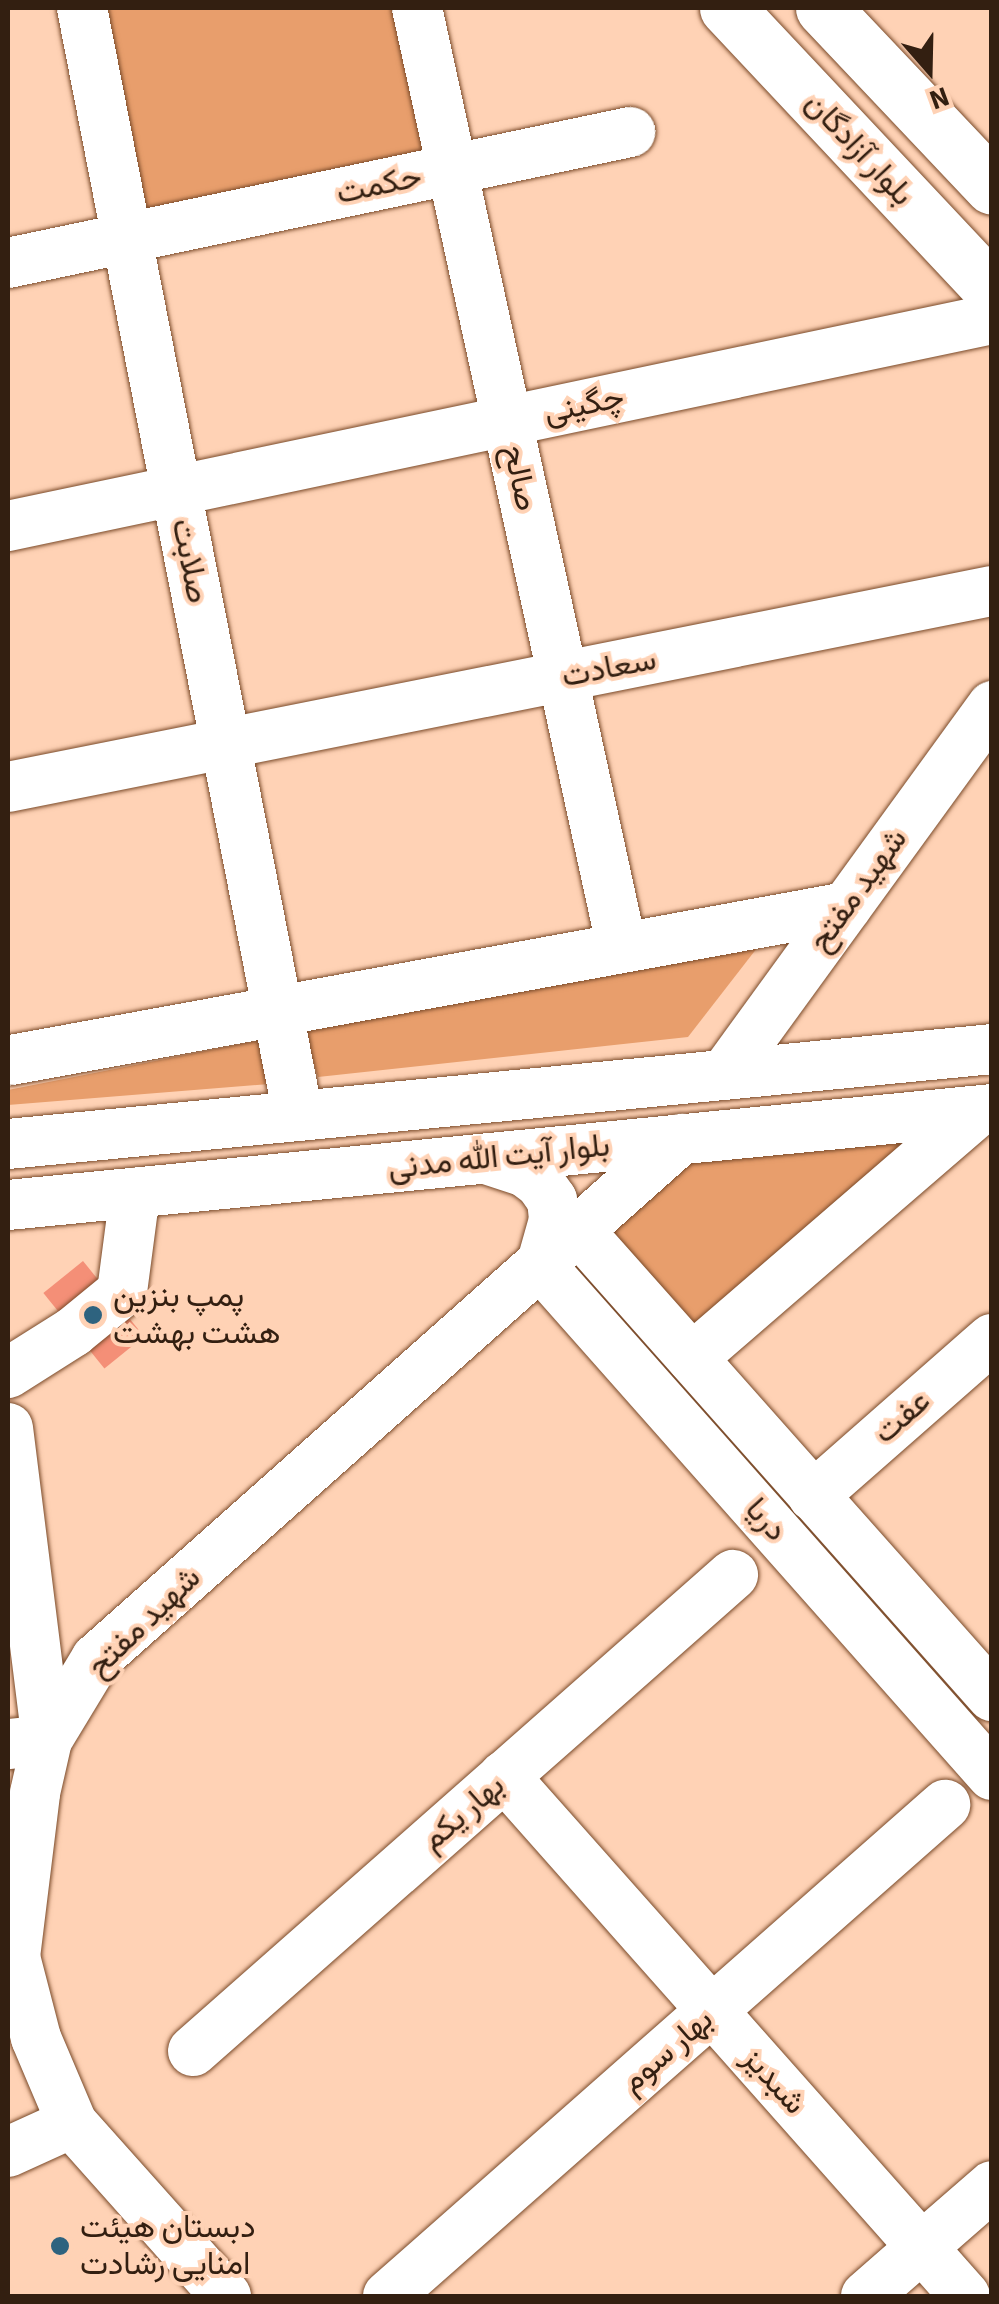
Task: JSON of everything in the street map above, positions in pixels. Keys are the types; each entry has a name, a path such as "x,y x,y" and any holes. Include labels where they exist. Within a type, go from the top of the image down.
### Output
{"main road":[{"name":"بلوار آزادگان","path":"726,8 992,290"},
{"path":"823,8 992,188"}],"street":[{"name":"صلابت","path":"82,8 298,1116"},
{"name":"صالح","path":"417,8 622,948"},
{"name":"حکمت","path":"8,263 630,132"},
{"name":"چگینی","path":"8,526 992,319"},
{"name":"سعادت","path":"8,787 992,591"},
{"name":"شهید مفتح","path":"724,1074 992,706"},
{"path":"11,1060 846,907"},
{"name":"بلوار آیت الله مدنی","path":"8,1144 992,1049"},
{"path":"445,1101 468,1160 524,1171 552,1200 554,1220 541,1266"},
{"path":"692,1358 985,1110"},
{"name":"بلوار آیت الله مدنی","path":"8,1205 985,1110"},
{"name":"شهید مفتح","path":"226,2296 72,2122 36,2038 16,1957 34,1793 27,1742 96,1659 681,1139"},
{"path":"8,1373 73,1332 122,1292 135,1193"},
{"name":"دریا","path":"580,1232 992,1696"},
{"name":"دریا","path":"541,1266 990,1769"},
{"name":"عفت","path":"814,1496 992,1339"},
{"path":"8,1428 27,1742"},
{"name":"بهار یکم","path":"193,2051 733,1575"},
{"name":"شبدیز","path":"504,1776 964,2296"},
{"name":"بهار سوم","path":"388,2296 946,1805"},
{"path":"8,2152 72,2122"},
{"path":"866,2296 992,2186"}],"shaded area":[{"path":"91,8 396,8 428,151 136,211"},
{"path":"771,930 688,1037 318,1077 306,1038 309,1031"},
{"path":"261,1040 269,1084 8,1105 8,1090"},
{"path":"978,1111 692,1358 580,1232 681,1139"}],"building":[{"name":"پمپ بنزین هشت بهشت","path":"83,1261 144,1336 104,1368 43,1293"}],"place":[{"name":"پمپ بنزین هشت بهشت","path":"93,1315"},
{"name":"دبستان هیئت امنایی رشادت","path":"60,2246"}]}
